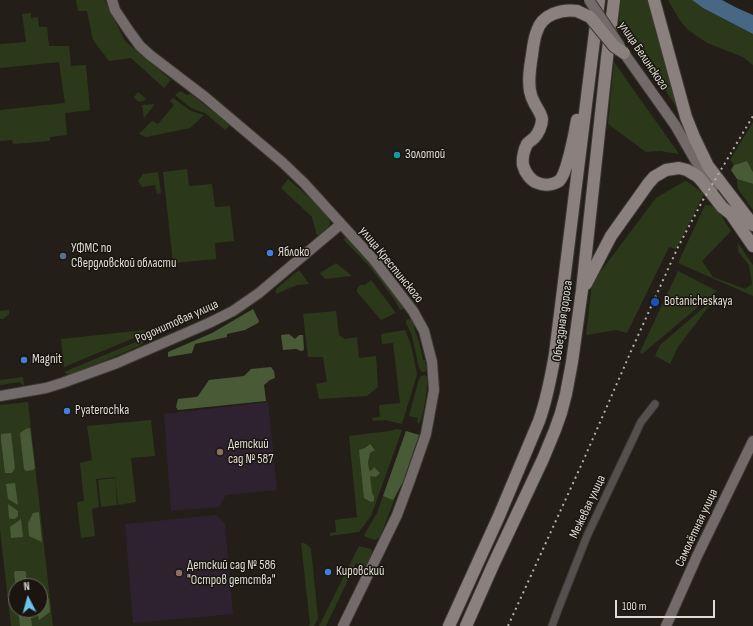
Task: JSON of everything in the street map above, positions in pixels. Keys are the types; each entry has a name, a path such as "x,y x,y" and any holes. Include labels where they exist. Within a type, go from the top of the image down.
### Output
{"main road":[{"name":"Объездная дорога","path":"449,626 502,509 545,406 555,354 599,0"},
{"name":"Объездная дорога","path":"466,626 494,562 543,459 561,413 572,362 582,290 614,0"},
{"path":"654,0 686,117 694,137 708,166 753,225"},
{"path":"593,55 585,81 564,176 553,184 546,185 538,183 531,179 527,174 523,157 527,143 535,138 542,120 533,101 529,84 531,59 537,30 540,25 555,13 565,10 577,11 590,17 614,46 624,52"},
{"path":"582,290 612,236 648,184 654,177 672,168 687,170 697,176 722,207 731,214 753,246"}],"street":[{"name":"улица Крестинского","path":"112,0 115,10 140,46 205,97 282,162 304,183 374,260 413,311 424,332 432,362 434,390 426,434 397,515 344,626"},
{"name":"улица Белинского","path":"589,0 674,124 708,166"},
{"name":"улица Белинского","path":"674,124 694,158 731,214"},
{"name":"Родонитовая улица","path":"0,396 49,388 117,363 233,311 259,293 341,224"},
{"name":"Межевая улица","path":"552,626 587,536 641,422 655,404"},
{"name":"Самолётная улица","path":"666,626 698,554 753,441"}],"shaded area":[{"name":"Детский сад № 587","path":"268,402 277,490 226,495 219,507 171,511 164,414"},
{"name":"Детский сад № 586 \"Остров детства\"","path":"216,515 225,524 233,614 133,623 125,524"}],"green space":[{"path":"76,0 105,0 125,41 171,80 164,88 131,58 109,61 93,40 87,11 78,11"},
{"path":"621,0 649,0 679,111 619,20"},
{"path":"668,0 692,0 703,8 753,34 753,65 743,57 707,43 688,30 679,19"},
{"path":"31,13 31,18 38,17 39,27 47,27 49,46 69,46 71,66 86,65 90,110 65,113 67,135 50,137 50,141 13,144 12,140 0,141 0,110 65,103 59,62 0,68 0,44 26,42 22,14"},
{"path":"614,62 679,154 660,151 646,152 608,124"},
{"path":"180,91 187,95 191,94 230,125 225,130 205,113 191,108 175,95"},
{"path":"138,92 146,99 139,102 134,97"},
{"path":"173,98 191,111 204,115 190,128 146,137 139,134 152,121 158,124 174,105 170,101"},
{"path":"155,104 144,118 142,105"},
{"path":"753,122 753,172 747,161 734,165 730,160"},
{"path":"747,161 753,172 753,184 737,179 731,170 734,165"},
{"path":"187,169 189,186 212,184 215,207 230,206 234,241 215,243 216,259 173,263 163,172"},
{"path":"158,172 161,193 157,194 155,185 142,187 138,181 143,174"},
{"path":"288,179 312,200 329,219 329,227 317,236 312,217 281,188"},
{"path":"737,179 753,184 753,210 738,189"},
{"path":"685,181 704,194 676,249 669,247 627,333 616,330 586,335 592,283 656,198"},
{"path":"705,205 715,206 731,231 702,261 713,277 745,289 752,284 749,265 738,251 738,243 753,265 753,296 678,263"},
{"path":"343,239 351,239 374,266 406,308 400,310 394,299 370,267"},
{"path":"336,263 352,276 325,279 320,273"},
{"path":"299,270 309,284 297,285 276,294 276,289"},
{"path":"678,271 717,291 642,354 640,352"},
{"path":"371,280 396,313 381,320 357,292 360,285 365,285"},
{"path":"716,297 678,347 670,364 655,356 660,345"},
{"path":"253,309 259,321 258,323 245,330 227,334 227,337 195,344 192,353 168,357 168,352 212,333"},
{"path":"9,310 9,314 3,319 0,319 0,311"},
{"path":"336,311 339,335 345,339 357,337 359,358 376,356 378,387 367,396 319,399 316,384 327,382 323,357 308,357 303,314"},
{"path":"406,320 412,320 415,325 414,328 423,360 425,360 425,372 422,372 419,368 412,336 406,323"},
{"path":"145,330 146,333 64,367 61,339"},
{"path":"405,330 411,345 417,374 402,424 385,420 373,421 372,418 380,417 379,405 400,403 393,343 382,344 381,334"},
{"path":"289,334 295,339 299,335 303,335 304,350 283,350 281,335"},
{"path":"143,339 143,343 139,346 72,375 64,372"},
{"path":"271,367 274,371 275,378 264,385 266,401 178,410 176,407 178,399 198,396 209,380 244,376 251,369"},
{"path":"425,375 427,377 426,394 424,408 419,424 417,422 418,418 409,416 419,379 421,376"},
{"path":"23,377 24,387 20,382 0,385 0,380"},
{"path":"28,402 48,578 8,578 8,600 0,530 0,405"},
{"path":"151,420 155,456 131,458 136,502 118,505 115,477 96,479 99,507 92,509 95,536 81,538 77,502 84,501 80,463 92,460 87,426"},
{"path":"30,428 35,468 33,470 26,471 24,469 20,433"},
{"path":"396,429 402,430 371,516 359,532 330,536 330,533 336,532 335,520 357,517 349,436"},
{"path":"406,431 419,435 380,537 375,540 364,535 377,513"},
{"path":"406,431 419,435 403,482 393,500 383,496"},
{"path":"11,433 15,468 12,473 5,473 1,434"},
{"path":"370,444 375,450 370,453 368,462 369,470 371,471 374,467 380,473 376,477 370,476 372,493 374,496 374,501 371,502 364,498 359,450"},
{"path":"115,478 117,505 101,507 98,480"},
{"path":"15,483 18,505 8,499 6,484"},
{"path":"8,504 18,511 18,516 15,518 9,518"},
{"path":"39,512 42,542 29,536 28,523 33,513"},
{"path":"21,519 23,537 11,538 10,527"},
{"path":"301,543 307,544 311,549 318,618 314,626 309,626"},
{"path":"359,546 371,549 372,553 366,567 356,563 326,626 319,626"},
{"path":"15,571 24,571 26,572 26,578 15,578"},
{"path":"48,581 53,626 11,626 10,618 48,618"},
{"path":"48,598 49,599 50,612 48,613"},
{"path":"19,618 31,618 32,626 20,626"}],"water":[{"path":"692,0 722,0 753,15 753,34 703,8"}],"railway":[{"path":"508,626 678,247 703,200 753,116"}],"place":[{"name":"Золотой","path":"397,155"},
{"name":"Яблоко","path":"270,253"},
{"name":"УФМС по Свердловской области","path":"63,256"},
{"name":"Botanicheskaya","path":"655,302"},
{"name":"Magnit","path":"24,360"},
{"name":"Pyaterochka","path":"67,411"},
{"name":"Детский сад № 587","path":"220,452"},
{"name":"Кировский","path":"328,572"},
{"name":"Детский сад № 586 \"Остров детства\"","path":"179,573"}]}
